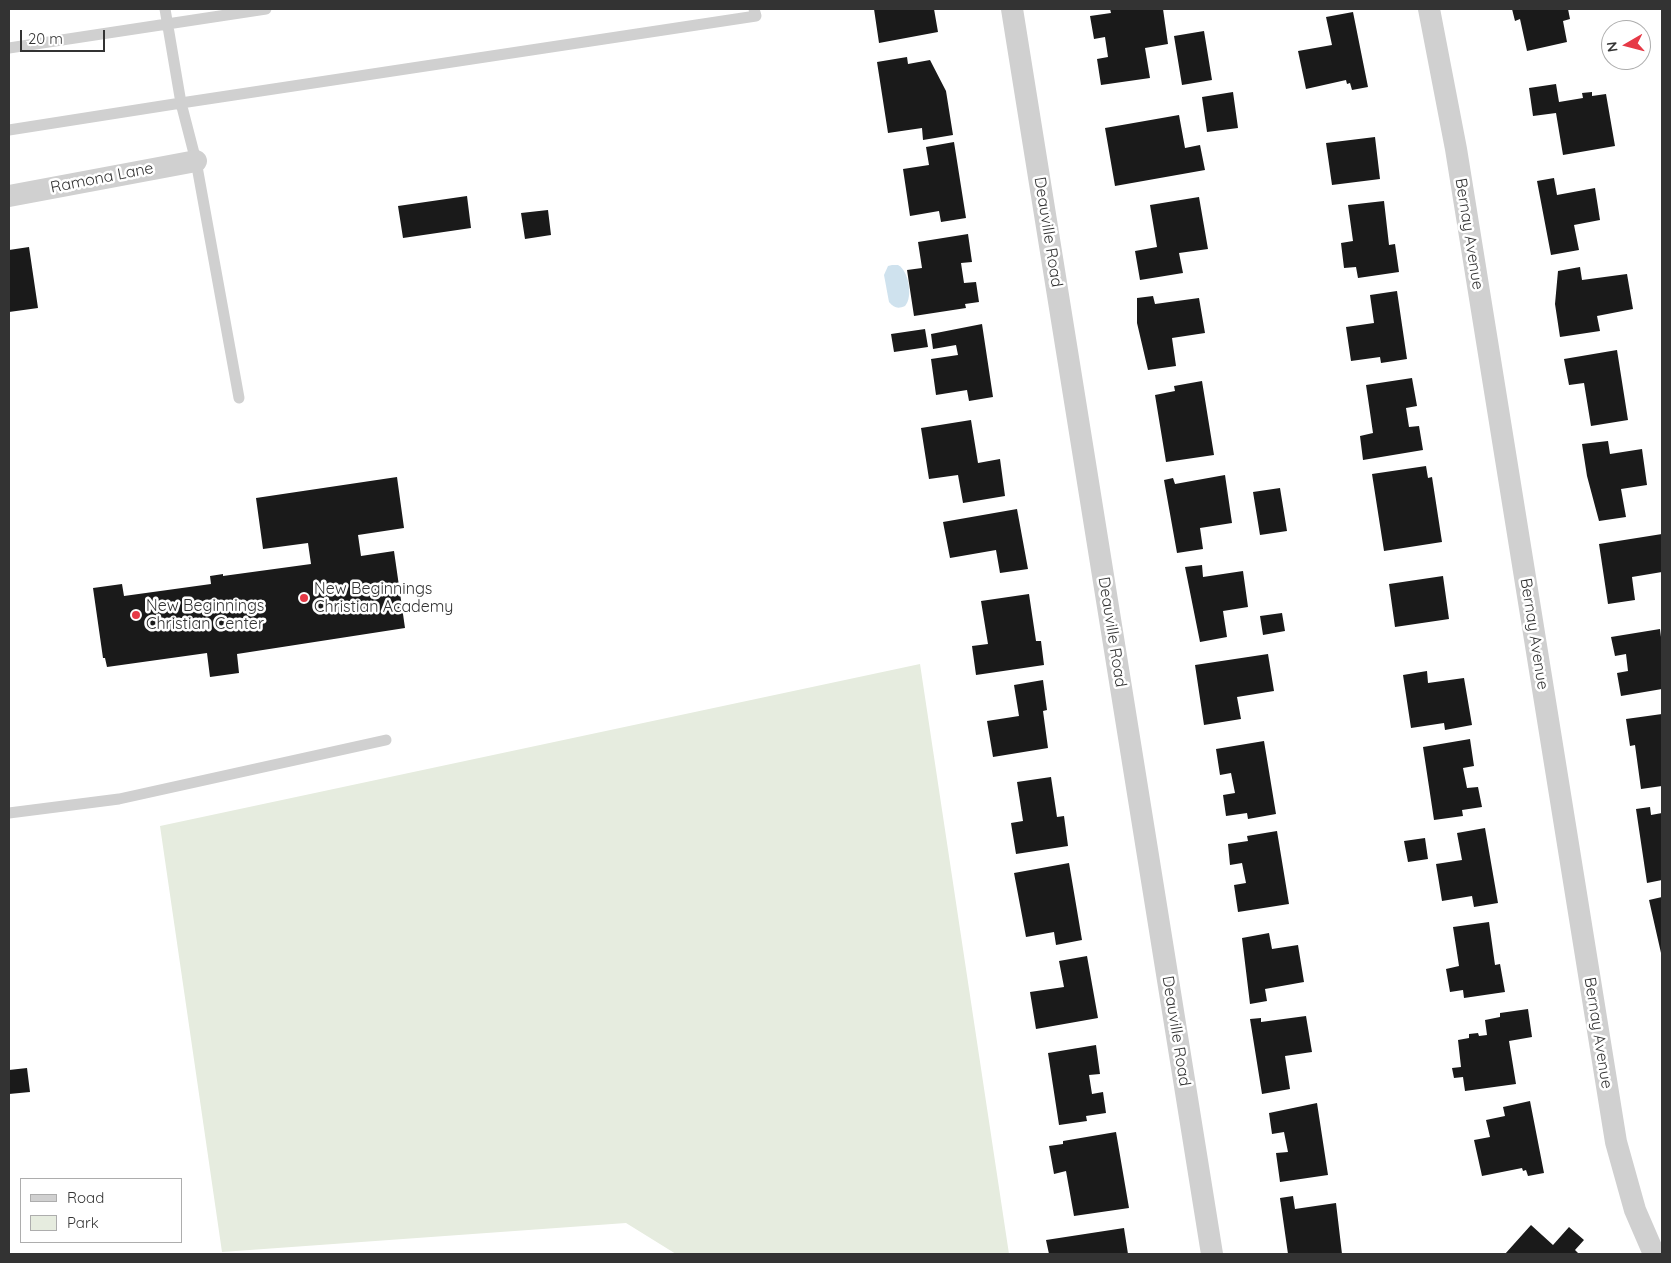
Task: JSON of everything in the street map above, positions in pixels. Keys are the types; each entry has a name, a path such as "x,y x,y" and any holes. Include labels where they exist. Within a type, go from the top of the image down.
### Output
{"street":[{"name":"Deauville Road","path":"1012,9 1212,1254"},
{"name":"Bernay Avenue","path":"1429,9 1457,159 1616,1142 1635,1210 1654,1254"},
{"name":"Ramona Lane","path":"9,196 196,161"}],"lane":[{"path":"165,9 181,103 196,161 239,398"},
{"path":"9,48 266,9"},
{"path":"9,130 756,16 754,9"},
{"path":"9,813 119,799 386,740"}],"green space":[{"path":"920,664 1009,1254 676,1254 626,1223 222,1252 160,826"}],"water":[{"path":"898,265 902,268 909,284 909,297 905,306 894,307 889,302 884,275 888,266"}],"building":[{"path":"874,9 934,9 938,32 879,43"},
{"path":"1110,9 1163,9 1168,44 1145,48 1150,78 1101,85 1097,59 1108,57 1105,37 1094,39 1090,16 1111,13"},
{"path":"1512,9 1568,9 1570,19 1563,21 1567,42 1527,51 1520,19 1515,21"},
{"path":"1353,12 1368,87 1352,90 1350,83 1347,84 1346,80 1306,89 1298,51 1332,45 1326,17"},
{"path":"1204,31 1212,80 1182,85 1174,36"},
{"path":"907,57 908,64 930,60 946,91 953,135 923,140 922,128 888,133 877,62"},
{"path":"1556,84 1559,102 1583,98 1582,93 1592,92 1592,96 1606,94 1615,146 1563,155 1556,113 1533,116 1529,88"},
{"path":"1233,92 1238,128 1207,132 1202,97"},
{"path":"1179,115 1185,148 1200,145 1205,170 1115,186 1105,128"},
{"path":"1375,137 1380,179 1332,185 1326,143"},
{"path":"954,142 966,218 941,222 939,211 910,216 903,169 929,165 926,147"},
{"path":"1554,178 1557,195 1595,188 1600,220 1574,225 1579,250 1551,255 1537,181"},
{"path":"467,196 471,228 403,238 398,206"},
{"path":"1199,197 1208,249 1179,253 1183,273 1140,280 1135,251 1157,247 1150,205"},
{"path":"1384,201 1389,245 1395,244 1399,272 1358,278 1356,267 1344,268 1341,243 1353,241 1348,205"},
{"path":"548,210 551,235 525,239 521,213"},
{"path":"968,234 972,262 961,263 964,283 976,282 979,302 965,304 966,308 914,316 907,270 922,268 918,242"},
{"path":"29,247 38,308 9,312 9,250"},
{"path":"1580,267 1582,280 1627,274 1633,309 1597,316 1600,331 1560,337 1555,304 1558,271"},
{"path":"1397,291 1407,359 1381,363 1380,357 1351,361 1346,327 1374,323 1370,295"},
{"path":"1153,296 1155,304 1199,298 1205,333 1172,338 1176,366 1148,370 1137,323 1137,298"},
{"path":"982,324 993,397 969,401 967,390 936,395 931,359 958,355 956,345 933,349 931,334"},
{"path":"925,329 928,347 894,352 891,334"},
{"path":"1617,350 1628,420 1591,426 1584,383 1569,385 1564,359"},
{"path":"1412,378 1417,406 1406,408 1409,427 1419,426 1423,450 1363,460 1360,436 1373,433 1366,385"},
{"path":"1202,381 1214,455 1166,462 1155,395 1175,391 1174,386"},
{"path":"971,420 978,463 1000,459 1005,496 963,503 958,475 929,479 921,428"},
{"path":"1608,441 1610,454 1642,449 1647,485 1621,489 1626,517 1599,521 1587,476 1582,444"},
{"path":"1426,466 1428,478 1432,477 1442,542 1384,551 1372,474"},
{"path":"1225,475 1232,523 1200,528 1203,549 1177,553 1164,480 1173,478 1175,484"},
{"path":"397,477 404,528 358,535 361,556 394,551 405,628 237,654 239,673 210,677 207,653 107,667 105,658 103,658 93,588 122,584 124,596 211,584 210,576 223,574 223,576 311,564 308,543 263,549 256,498"},
{"path":"1280,488 1287,531 1260,535 1253,492"},
{"path":"1017,509 1028,569 1000,573 996,550 950,558 943,522"},
{"path":"1662,534 1662,572 1632,577 1635,600 1608,604 1599,544"},
{"path":"1202,565 1203,577 1243,571 1248,607 1223,611 1227,637 1200,642 1185,567"},
{"path":"1443,576 1449,619 1395,627 1389,584"},
{"path":"1029,594 1036,641 1041,641 1044,665 976,675 972,646 988,644 981,601"},
{"path":"1282,613 1285,631 1263,635 1260,616"},
{"path":"1660,629 1662,689 1621,696 1617,673 1628,671 1626,654 1615,656 1611,637"},
{"path":"1268,654 1274,691 1237,697 1241,719 1204,725 1195,665"},
{"path":"1427,671 1428,683 1464,678 1472,725 1445,730 1444,723 1411,728 1403,675"},
{"path":"1043,680 1047,710 1043,711 1048,748 993,757 987,721 1019,716 1014,685"},
{"path":"1662,714 1662,786 1641,789 1635,745 1630,746 1626,719"},
{"path":"1470,739 1474,766 1463,768 1467,788 1478,787 1482,807 1462,810 1463,816 1434,820 1423,747"},
{"path":"1264,741 1276,814 1248,819 1247,813 1226,816 1223,795 1235,793 1231,773 1220,775 1216,749"},
{"path":"1051,777 1057,817 1064,816 1068,846 1016,854 1011,823 1023,821 1017,782"},
{"path":"1650,807 1651,815 1662,813 1662,880 1647,883 1636,809"},
{"path":"1485,828 1498,903 1474,907 1472,896 1442,901 1436,864 1462,860 1457,833"},
{"path":"1277,831 1289,904 1238,912 1234,885 1246,883 1242,863 1230,865 1228,844 1248,841 1247,836"},
{"path":"1425,838 1428,859 1408,862 1404,841"},
{"path":"1069,863 1082,940 1056,945 1054,932 1026,937 1014,873"},
{"path":"1662,897 1662,953 1661,953 1649,900"},
{"path":"1489,922 1495,965 1500,964 1505,992 1464,998 1463,990 1450,992 1446,969 1459,966 1453,927"},
{"path":"1269,933 1272,949 1298,945 1304,982 1265,989 1267,1001 1250,1004 1242,938"},
{"path":"1087,956 1098,1018 1036,1029 1030,992 1064,987 1059,961"},
{"path":"1528,1009 1532,1037 1509,1041 1516,1084 1465,1091 1463,1077 1454,1078 1452,1068 1461,1067 1458,1040 1469,1038 1469,1034 1487,1035 1485,1020 1500,1017 1500,1013"},
{"path":"1306,1016 1312,1052 1285,1056 1290,1089 1262,1094 1250,1019 1261,1018 1261,1022"},
{"path":"1096,1045 1100,1074 1089,1075 1092,1094 1103,1092 1106,1113 1086,1116 1087,1121 1059,1125 1048,1053"},
{"path":"27,1068 30,1092 9,1094 9,1070"},
{"path":"1530,1101 1544,1173 1528,1176 1526,1170 1523,1171 1522,1168 1482,1176 1474,1140 1490,1137 1486,1120 1505,1116 1503,1107"},
{"path":"1317,1103 1328,1175 1280,1182 1276,1153 1288,1152 1284,1132 1272,1134 1269,1113"},
{"path":"1116,1132 1129,1208 1074,1216 1066,1171 1054,1174 1049,1146 1063,1144 1063,1141"},
{"path":"1293,1196 1295,1209 1336,1203 1342,1254 1288,1254 1280,1198"},
{"path":"1531,1225 1553,1245 1569,1227 1584,1240 1575,1250 1579,1254 1505,1254"},
{"path":"1124,1228 1128,1254 1049,1254 1046,1240"}],"place":[{"name":"New Beginnings Christian Academy","path":"304,598"},
{"name":"New Beginnings Christian Center","path":"136,615"}]}
